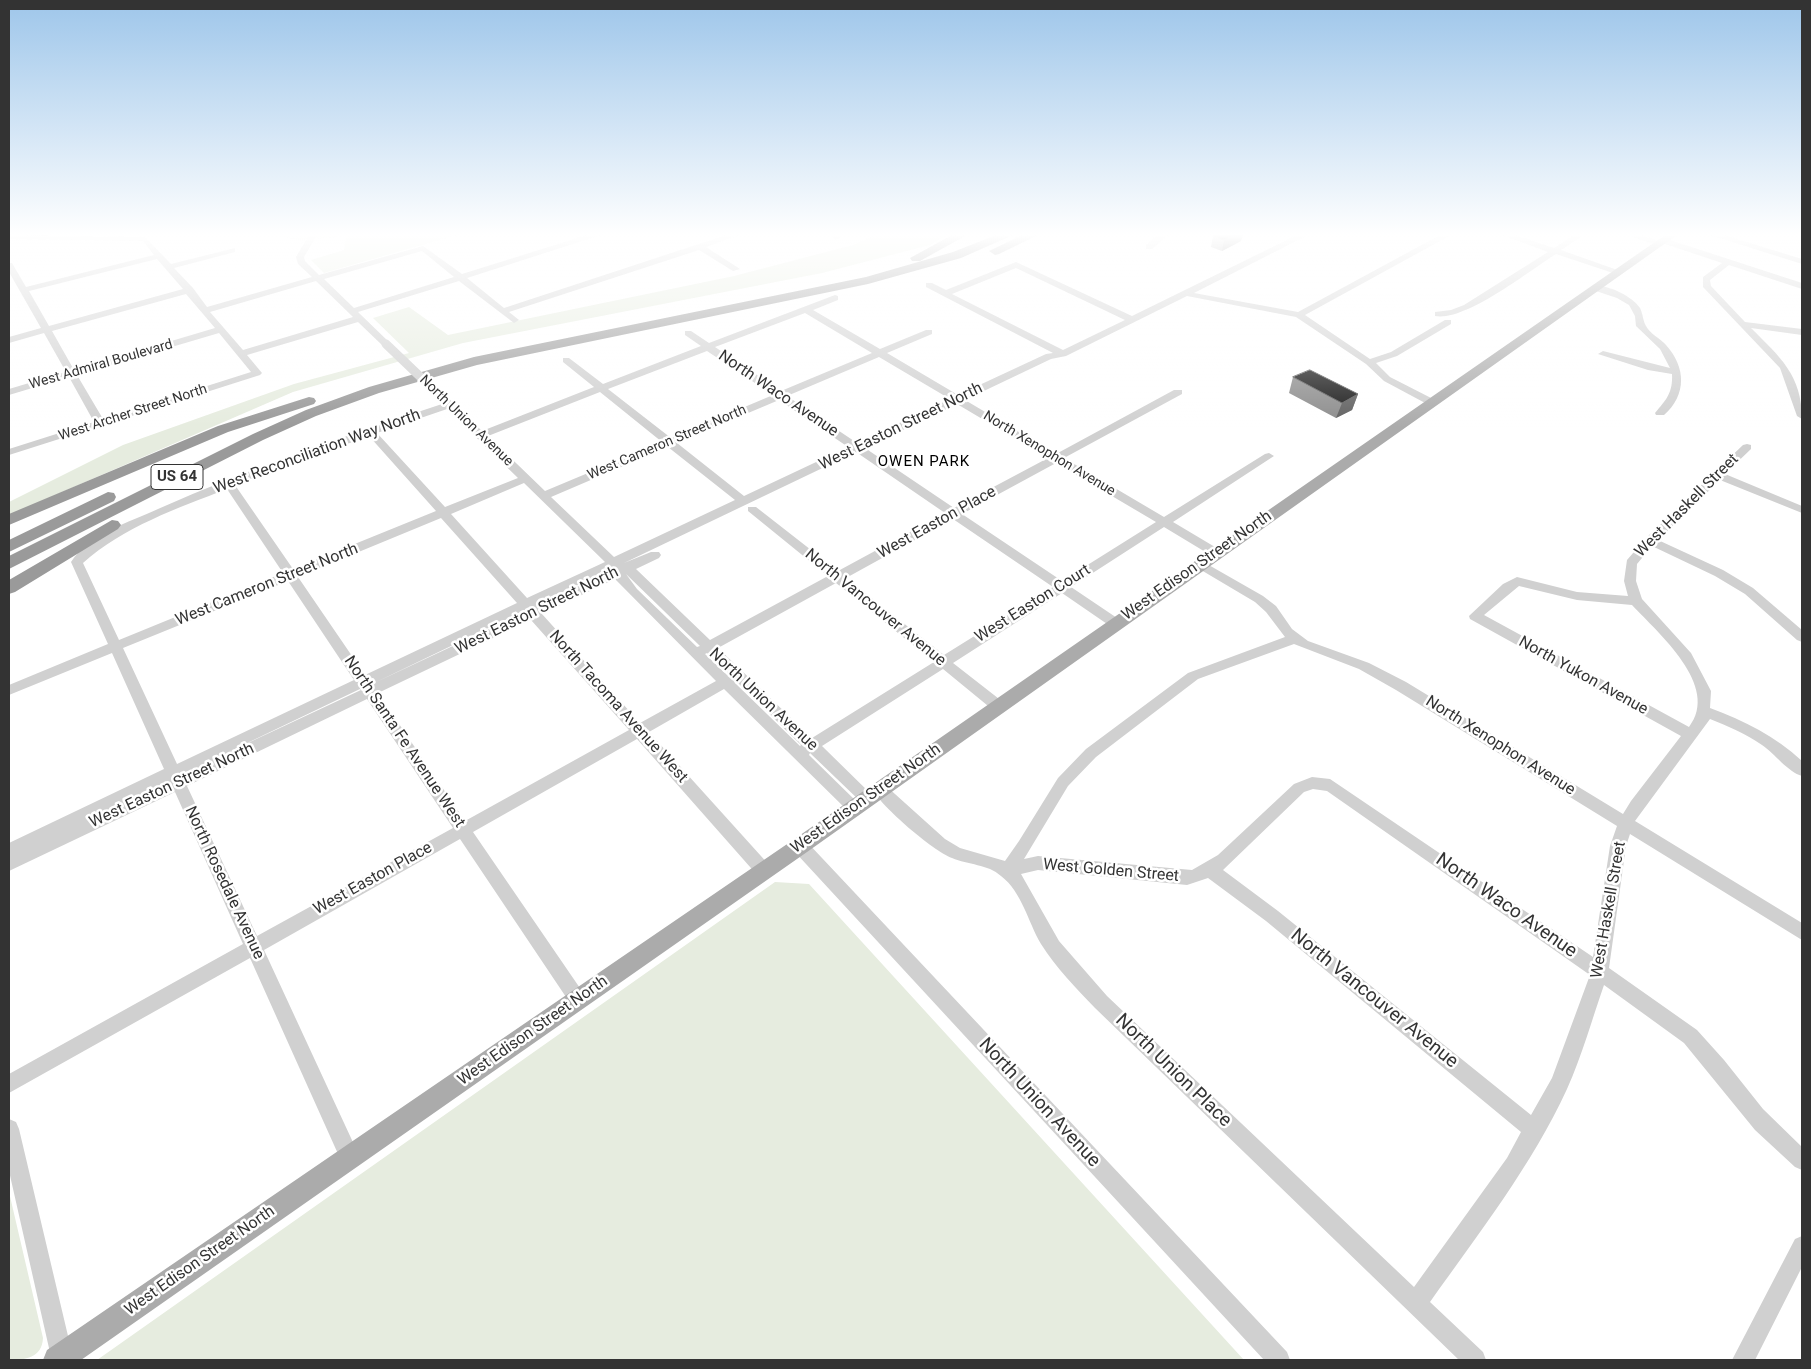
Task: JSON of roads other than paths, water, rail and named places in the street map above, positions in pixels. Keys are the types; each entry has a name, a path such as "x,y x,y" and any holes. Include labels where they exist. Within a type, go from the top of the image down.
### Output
{"highway":[{"name":"US 64","path":"9,547 236,434 317,399 384,375 459,354 729,299"},
{"name":"US 64","path":"9,563 283,425 374,390 474,361 776,299"},
{"path":"9,520 223,429 317,399"},
{"path":"9,588 69,549 212,470 283,425"}],"main road":[{"name":"West Edison Street North","path":"60,1358 800,846 1115,623 1580,299"}],"street":[{"path":"29,299 100,423"},
{"path":"9,340 158,299"},
{"path":"197,299 242,354 401,299"},
{"path":"206,310 245,299"},
{"name":"North Union Avenue","path":"341,299 731,679 798,754 867,799"},
{"path":"487,299 514,320"},
{"path":"502,311 539,299"},
{"path":"480,435 833,299"},
{"path":"957,299 1063,354"},
{"path":"1087,299 1132,320"},
{"name":"West Easton Street North","path":"9,850 175,778 619,568 962,402 1058,360 1063,354 1174,299"},
{"path":"1210,299 1299,315 1369,362 1387,378 1432,402"},
{"path":"1299,315 1329,299"},
{"path":"1438,314 1453,313 1480,299"},
{"path":"1625,299 1636,306 1641,315 1641,326 1667,351 1674,364 1676,394 1668,408 1660,412"},
{"path":"1719,299 1779,360 1789,376 1797,407 1802,416"},
{"name":"North Xenophon Avenue","path":"805,309 1216,553"},
{"path":"1369,362 1394,354 1448,322"},
{"path":"1744,324 1802,332"},
{"name":"West Admiral Boulevard","path":"9,392 222,330"},
{"name":"West Cameron Street North","path":"544,496 929,332"},
{"name":"North Waco Avenue","path":"688,333 1115,623"},
{"name":"West Archer Street North","path":"9,452 256,373 242,354"},
{"path":"1604,354 1650,368 1675,372"},
{"name":"North Vancouver Avenue","path":"566,360 998,706"},
{"path":"1789,376 1802,379"},
{"name":"West Easton Place","path":"702,651 1178,392"},
{"name":"West Reconciliation Way North","path":"80,555 96,544 151,515 229,484 448,405"},
{"name":"North Tacoma Avenue West","path":"372,432 764,871"},
{"name":"West Haskell Street","path":"1416,1303 1514,1165 1535,1131 1560,1083 1600,971 1618,846 1625,824 1636,805 1691,735 1702,718 1704,691 1692,664 1636,601 1630,581 1631,563 1650,541 1747,447"},
{"name":"West Easton Court","path":"798,754 1268,456"},
{"path":"1718,475 1802,510"},
{"name":"West Cameron Street North","path":"9,690 525,478"},
{"name":"North Santa Fe Avenue West","path":"229,484 578,1000"},
{"path":"1650,541 1699,563 1741,586 1802,637"},
{"name":"North Rosedale Avenue","path":"80,555 77,562 78,567 350,1158"},
{"name":"North Xenophon Avenue","path":"1200,564 1259,599 1271,609 1294,638 1314,648 1364,666 1402,686 1802,932"},
{"name":"North Yukon Avenue","path":"1636,601 1577,596 1517,581 1507,586 1475,616 1691,735"},
{"path":"867,799 940,845 962,856 1007,870 1025,846 1063,782 1074,768 1091,754 1194,676 1273,648 1294,638"},
{"name":"North Union Avenue","path":"731,679 812,745 867,799"},
{"name":"West Easton Place","path":"9,1084 731,679"},
{"path":"1704,711 1741,725 1765,737 1802,770"},
{"name":"West Easton Street North","path":"9,864 175,778"},
{"name":"West Golden Street","path":"1007,870 1038,863 1187,878 1211,871 1299,788 1312,783 1330,785"},
{"name":"North Waco Avenue","path":"1330,785 1600,971 1693,1038 1716,1062 1760,1120 1802,1160"},
{"name":"North Union Avenue","path":"800,846 1279,1360"},
{"name":"North Union Place","path":"1007,870 1016,879 1032,912 1062,960 1090,991 1475,1360"},
{"name":"North Vancouver Avenue","path":"1211,871 1272,916 1535,1131"},
{"path":"9,1129 60,1358"},
{"path":"1743,1360 1802,1246"}],"district":[{"name":"OWEN PARK","path":"924,462"}]}
